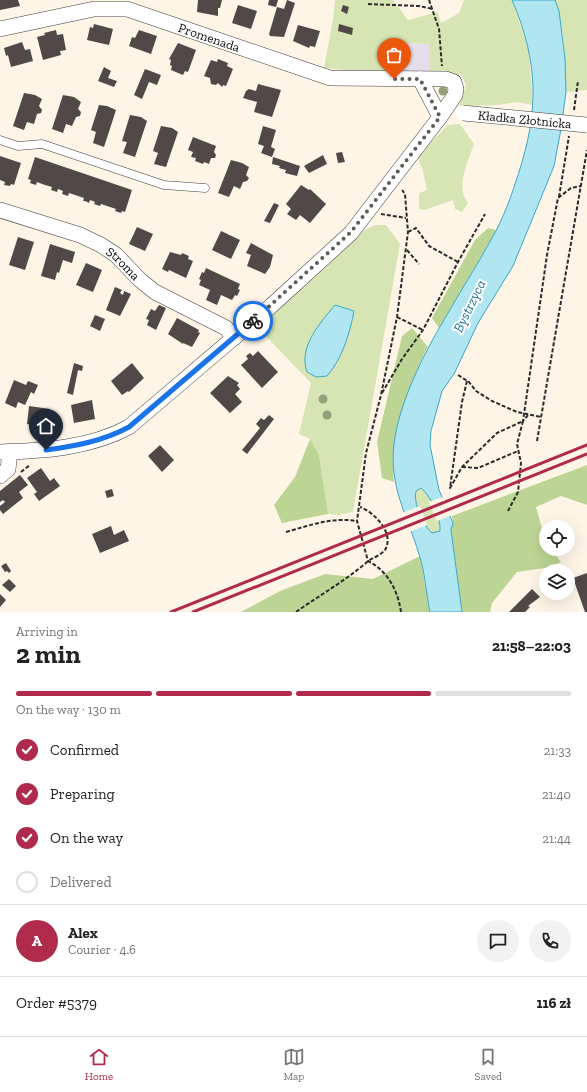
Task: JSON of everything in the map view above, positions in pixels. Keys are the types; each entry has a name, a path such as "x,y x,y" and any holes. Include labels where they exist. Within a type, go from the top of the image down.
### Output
{"street":[{"name":"Promenada","path":"0,29 94,9 128,9 330,78 442,79"},
{"path":"420,79 443,113"},
{"path":"0,476 8,469 5,452 71,447 114,435 129,427 234,338 346,238 395,178 455,95 456,89 454,82 442,79"},
{"name":"Kładka Złotnicka","path":"463,113 587,125"},
{"name":"Stroma","path":"0,210 80,235 101,245 116,255 140,280 155,292 226,328 234,338"}],"lane":[{"path":"443,113 463,113"},
{"path":"0,140 18,146 42,144 164,185 205,188"}],"path":[{"path":"429,0 439,29 442,79"},
{"path":"368,4 419,6 433,10"},
{"path":"573,114 578,82"},
{"path":"508,511 518,492 521,463 517,444 524,414 548,255 570,134"},
{"path":"537,441 587,150"},
{"path":"395,178 405,194 408,232 407,250 397,317 381,395 366,453 357,521 368,561 386,573 399,600 401,612"},
{"path":"558,198 571,188 581,186"},
{"path":"368,211 406,218"},
{"path":"381,395 402,359 423,330 485,214"},
{"path":"408,232 416,228 429,246 458,262"},
{"path":"407,250 419,264"},
{"path":"397,317 423,330"},
{"path":"458,376 467,381 476,391 492,400 524,414 541,417"},
{"path":"467,381 462,402 450,488 462,467 496,433 522,421 528,415"},
{"path":"462,467 478,468 518,451"},
{"path":"296,612 352,576 368,561 384,551 387,544 385,530 378,517 368,510 360,507"},
{"path":"286,532 330,520 344,519 357,521"}],"shaded area":[{"path":"402,43 430,44 430,71 402,71"}],"green space":[{"path":"335,0 393,0 408,20 438,12 441,23 459,13 464,0 512,0 529,51 533,105 517,102 498,105 459,106 466,85 460,73 459,75 430,74 430,44 402,43 402,71 324,68"},
{"path":"555,0 587,0 587,90 566,92 563,34"},
{"path":"460,124 474,144 466,166 463,182 464,197 468,203 462,212 455,209 453,200 425,210 419,209 419,193 427,190 423,171 418,158 423,150 448,125"},
{"path":"375,225 386,225 400,244 353,512 338,515 328,514 319,455 310,439 299,434 311,383 258,328 326,267 363,231"},
{"path":"488,228 496,230 493,237 439,328 432,318 475,240"},
{"path":"412,328 428,347 417,370 400,420 393,457 394,482 382,478 377,442 402,336"},
{"path":"310,439 319,455 328,514 282,523 274,505 295,477"},
{"path":"587,465 587,505 561,496 536,507 540,520 539,556 556,556 561,562 557,564 539,564 539,569 517,572 492,603 490,612 462,612 451,530 453,523 452,516"},
{"path":"421,488 435,508 439,520 440,531 432,533 425,525 420,514 415,496 416,491"},
{"path":"420,556 430,612 241,612 280,591 325,574 373,579"}],"water":[{"name":"Bystrzyca","path":"512,0 555,0 559,11 565,59 566,92 561,129 554,166 513,266 478,323 454,374 442,391 431,431 430,445 439,490 453,523 451,530 462,612 430,612 421,561 400,500 394,474 394,444 406,396 420,364 496,231 513,191 525,152 530,130 533,87 531,66 521,23","holes":["421,488 432,502 437,514 440,531 432,533 425,525 417,507 415,496 416,491"]},
{"path":"335,305 354,311 350,328 345,345 337,362 327,376 316,377 307,372 305,354 312,336"}],"pier":[{"path":"443,497 452,515 437,521 429,502"},
{"path":"420,506 427,525 409,532 402,513"}],"building":[{"path":"0,0 18,0 20,6 0,10"},
{"path":"198,0 222,0 220,8 218,8 218,16 197,12"},
{"path":"269,0 278,0 276,7 268,5"},
{"path":"287,0 295,3 284,37 270,36 269,34 277,7 284,9"},
{"path":"238,5 257,11 251,29 232,23"},
{"path":"343,5 349,7 347,14 341,11"},
{"path":"94,24 113,29 109,45 87,40 90,27 93,28"},
{"path":"339,24 353,28 352,35 338,31"},
{"path":"298,25 320,31 315,47 310,46 309,48 293,41"},
{"path":"56,30 57,35 63,34 66,50 60,51 61,55 43,60 37,37 45,35 44,33"},
{"path":"139,30 157,36 151,54 129,46 132,37 135,38"},
{"path":"22,42 25,50 30,49 33,61 11,67 8,55 6,56 4,48"},
{"path":"178,43 196,50 188,72 185,71 183,75 171,70 171,60 169,59"},
{"path":"218,59 228,63 227,66 233,69 226,86 223,85 222,87 218,83 216,85 211,84 210,78 204,76 211,60 217,62"},
{"path":"104,67 111,71 108,78 117,81 114,87 98,81"},
{"path":"145,69 161,75 157,85 149,82 142,99 134,95"},
{"path":"258,84 281,90 272,117 254,112 257,102 243,98 246,91 249,89 256,91"},
{"path":"24,93 35,95 42,99 39,106 42,110 41,113 37,114 34,124 27,122 24,130 13,126"},
{"path":"63,95 74,97 81,102 78,109 81,112 80,116 76,117 72,126 66,124 63,133 52,129"},
{"path":"99,105 107,106 116,110 104,147 93,143 96,132 91,130"},
{"path":"130,115 141,117 147,121 135,157 123,153 127,142 122,141"},
{"path":"161,126 172,128 178,132 166,167 154,164 158,153 153,151"},
{"path":"263,126 276,130 271,147 275,149 272,157 261,153 264,146 258,144"},
{"path":"193,137 216,146 214,152 216,155 215,158 211,158 209,164 204,162 203,164 195,161 196,158 191,157 193,152 188,150"},
{"path":"342,152 345,162 338,163 336,153"},
{"path":"323,155 327,164 309,173 304,166"},
{"path":"0,156 21,163 14,185 4,185 5,182 0,180"},
{"path":"35,157 132,190 125,212 122,211 121,213 115,211 116,209 101,204 100,206 94,204 95,202 90,200 89,203 83,201 84,198 69,193 68,196 62,194 63,191 58,189 57,192 51,190 52,187 37,182 36,185 30,183 31,180 28,179"},
{"path":"273,157 300,166 297,176 285,173 286,170 279,168 280,166 272,164"},
{"path":"231,160 249,167 246,175 249,178 247,181 243,182 240,189 234,186 229,197 218,193"},
{"path":"301,185 309,190 310,189 326,204 310,223 300,215 296,220 287,214 291,209 286,204"},
{"path":"274,203 279,205 270,223 264,221"},
{"path":"137,227 153,234 145,251 129,244"},
{"path":"221,231 240,240 231,259 212,250"},
{"path":"18,237 34,242 25,270 9,265"},
{"path":"251,243 273,255 270,267 265,274 247,266 251,255 246,253"},
{"path":"50,244 75,252 72,263 63,260 55,280 41,276"},
{"path":"170,252 181,255 182,253 189,256 188,259 193,261 186,278 169,270 168,272 162,269"},
{"path":"86,263 102,270 93,292 76,285"},
{"path":"206,268 240,284 238,289 240,290 237,296 235,295 232,300 221,295 217,305 206,300 210,290 199,285 201,280 199,279 202,272 204,273"},
{"path":"115,287 122,290 120,293 123,295 124,291 131,294 120,316 106,310"},
{"path":"159,305 166,308 156,330 147,325 149,320 146,319 151,309 155,311"},
{"path":"95,315 105,319 100,331 90,326"},
{"path":"177,318 199,330 198,332 200,333 192,347 183,344 168,334"},
{"path":"258,351 278,372 262,388 241,365 248,359 246,356 250,353 253,356"},
{"path":"74,363 83,366 82,371 78,370 73,395 67,393"},
{"path":"132,363 144,378 129,392 128,391 122,395 111,381"},
{"path":"228,376 239,383 237,385 240,389 235,394 242,402 230,413 210,393"},
{"path":"14,380 26,385 28,381 38,385 34,394 31,392 25,405 18,402 16,408 5,403"},
{"path":"92,400 95,419 74,423 71,405"},
{"path":"29,406 50,409 47,428 27,424"},
{"path":"269,415 274,419 247,454 242,450 260,428 256,424 261,418 264,420"},
{"path":"160,445 174,460 162,472 148,456"},
{"path":"41,468 50,481 54,478 60,486 39,501 34,494 37,492 27,478"},
{"path":"20,475 28,485 19,492 23,498 3,514 0,510 0,506 5,502 3,500 0,502 0,491"},
{"path":"112,489 114,496 107,498 105,491"},
{"path":"111,526 114,535 124,530 129,541 100,553 92,534"},
{"path":"6,563 11,571 9,573 7,571 5,572 1,566"},
{"path":"587,573 587,612 585,612 575,584 575,577"},
{"path":"9,579 16,586 10,592 2,585"},
{"path":"532,589 539,596 539,598 528,606 530,607 525,612 509,612"},
{"path":"0,594 6,600 0,607"}],"railway":[{"path":"171,612 587,445"},
{"path":"193,612 587,454"}],"way so far":[{"path":"253,321 314,268 351,232 395,178 440,117 420,79 394,79"}],"route":[{"path":"46,450 71,447 96,441 114,435 129,427 253,321"}]}
